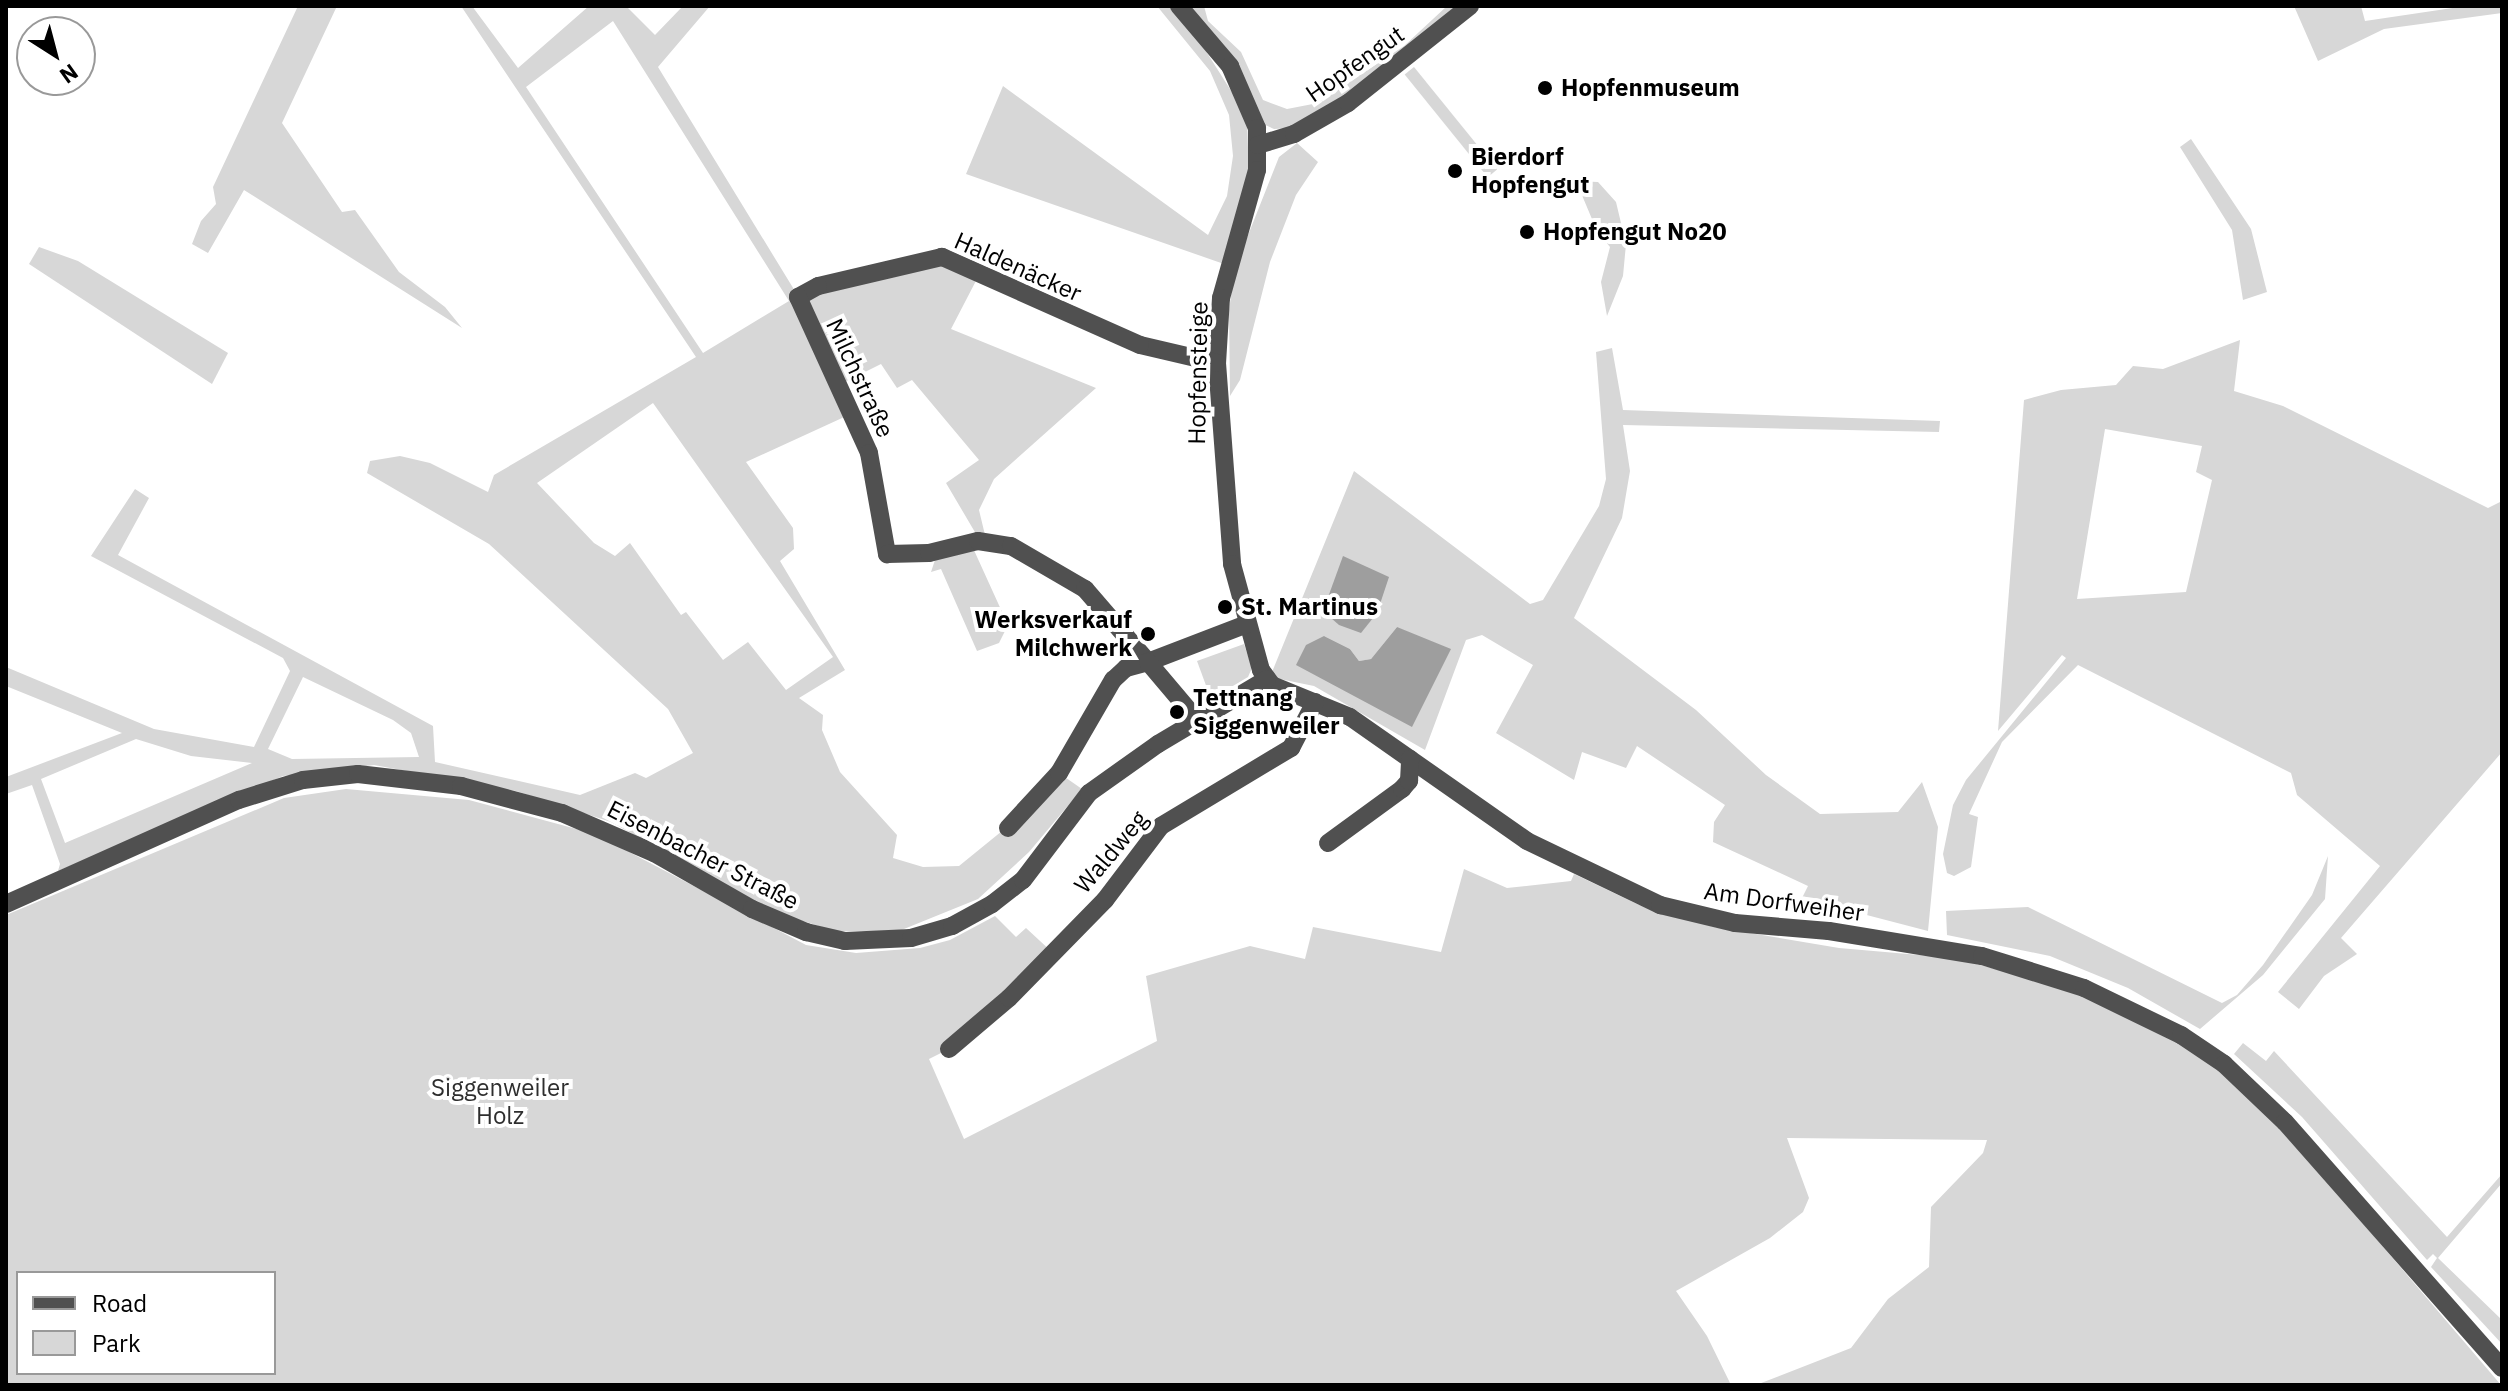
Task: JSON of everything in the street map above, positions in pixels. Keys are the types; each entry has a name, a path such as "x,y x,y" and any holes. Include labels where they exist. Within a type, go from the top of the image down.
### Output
{"street":[{"name":"Hopfensteige","path":"1179,6 1241,83 1254,116 1258,145 1257,170 1221,298 1217,363 1226,526 1247,624 1267,679"},
{"name":"Hopfengut","path":"1258,145 1294,134 1348,103 1470,6"},
{"name":"Haldenäcker","path":"798,297 818,286 942,257 1140,345 1217,363"},
{"name":"Milchstraße","path":"798,297 861,429 887,554 929,553 978,541 1011,546 1085,589 1148,662"},
{"path":"1008,828 1059,773 1113,680 1126,668 1247,624"},
{"path":"1148,662 1197,720"},
{"name":"Am Dorfweiher","path":"1267,679 1280,690 1315,702 1368,728 1539,848 1660,905 1735,923 1952,950 2084,988 2181,1035 2224,1064 2285,1122 2502,1368"},
{"name":"Eisenbacher Straße","path":"6,904 265,791 303,780 358,774 461,786 536,804 654,853 785,925 845,941 899,940 952,926 992,904 1034,868 1078,802 1197,720 1267,679"},
{"name":"Waldweg","path":"949,1049 1009,998 1105,900 1161,826 1291,748 1315,702"},
{"path":"1328,843 1402,789 1409,781 1410,759"}],"green space":[{"path":"298,6 337,6 282,123 342,212 355,210 399,272 445,307 462,328 244,190 208,253 192,244 201,221 216,204 213,187"},
{"path":"461,6 472,6 518,68 589,6 626,6 655,35 683,6 710,6 658,67 798,296 936,257 979,275 951,329 1096,388 994,479 979,510 985,535 979,539 946,483 979,460 912,380 897,388 881,364 839,385 853,413 746,462 793,528 794,549 780,561 845,670 799,698 823,715 822,730 840,772 897,835 893,858 923,867 959,866 1023,814 1059,773 1082,789 1029,852 978,899 899,931 835,931 777,913 611,822 516,791 374,765 283,776 58,871 60,864 32,785 6,794 6,777 122,733 6,686 6,667 154,729 254,747 290,671 283,658 91,556 135,489 149,498 118,555 433,726 435,762 580,795 635,773 646,778 693,753 668,709 489,544 367,473 370,461 400,456 430,463 488,492 494,475 696,357","holes":["613,21 789,301 703,353 526,87","653,403 833,657 786,690 748,642 723,660 686,612 681,615 630,543 615,556 594,543 537,483","303,677 393,720 411,733 419,757 292,759 268,749","136,739 191,756 252,763 65,843 41,779"]},
{"path":"1157,6 1170,6 1197,37 1247,116 1249,180 1224,264 966,174 1003,86 1208,235 1227,196 1233,156 1229,115 1210,71"},
{"path":"1186,6 1204,6 1208,21 1241,52 1263,100 1287,109 1318,103 1404,46 1447,6 1462,6 1400,61 1291,128 1274,129 1261,123"},
{"path":"2294,6 2361,6 2365,21 2466,6 2502,6 2502,13 2384,29 2318,61"},
{"path":"1414,67 1497,170 1488,177 1405,75"},
{"path":"2191,139 2251,229 2267,292 2243,300 2232,230 2180,147"},
{"path":"1297,143 1318,162 1296,195 1270,262 1240,380 1230,396 1229,310 1235,268 1279,157"},
{"path":"1576,181 1598,182 1616,202 1626,244 1623,276 1607,316 1601,282 1610,247 1597,231"},
{"path":"39,247 78,261 228,353 212,384 29,264"},
{"path":"2240,340 2234,391 2283,406 2488,508 2502,501 2502,752 2341,938 2357,954 2324,976 2299,1009 2278,992 2380,866 2297,795 2291,773 2078,665 2002,742 1969,814 1978,817 1971,867 1954,876 1947,873 1943,854 1953,805 1966,780 2066,658 2062,655 1998,731 2024,400 2061,390 2116,385 2133,366 2163,369","holes":["2105,429 2202,446 2196,472 2212,480 2186,592 2077,599"]},
{"path":"1612,348 1623,410 1940,421 1939,432 1623,425 1630,471 1622,518 1574,618 1696,710 1766,775 1820,814 1898,812 1922,782 1938,827 1928,931 1836,907 1797,908 1808,886 1713,842 1714,822 1725,805 1637,746 1626,768 1582,752 1574,780 1496,733 1533,665 1482,635 1466,640 1425,750 1314,686 1270,677 1354,471 1530,604 1543,600 1599,506 1606,479 1596,352","holes":["1397,627 1411,726 1324,636 1350,649 1359,661 1371,659"]},
{"path":"973,548 1008,625 999,643 977,651 941,569 931,572 936,557"},
{"path":"1244,644 1252,668 1248,677 1211,699 1197,661"},
{"name":"Siggenweiler Holz","path":"346,789 469,800 595,834 806,945 856,953 920,948 950,940 995,916 1016,937 1026,928 1053,953 949,1049 929,1059 964,1139 1157,1041 1146,976 1250,946 1305,959 1313,927 1441,952 1464,869 1507,888 1571,881 1574,874 1637,904 1714,927 1839,948 1954,958 2033,979 2124,1011 2193,1050 2257,1099 2501,1385 1756,1385 1851,1348 1888,1299 1929,1267 1931,1207 1983,1153 1987,1140 1787,1138 1809,1198 1803,1212 1770,1238 1676,1291 1707,1336 1731,1385 6,1385 6,915 284,798"},
{"path":"2328,856 2325,899 2263,975 2200,1029 2128,988 2050,956 1947,935 1946,911 2028,907 2222,1003 2237,995 2263,965 2312,895"},
{"path":"2243,1043 2266,1061 2274,1051 2447,1237 2502,1174 2502,1183 2438,1258 2502,1320 2502,1344 2431,1267 2437,1258 2433,1254 2427,1260 2302,1117 2234,1054"}],"shaded area":[{"path":"1343,556 1389,577 1377,613 1361,633 1339,625 1323,611"},
{"path":"1397,627 1451,649 1412,727 1296,665 1306,645 1324,636 1350,649 1359,661 1371,659"}],"place":[{"name":"Hopfenmuseum","path":"1545,88"},
{"name":"Bierdorf Hopfengut","path":"1455,171"},
{"name":"Hopfengut No20","path":"1527,232"},
{"name":"St. Martinus","path":"1225,607"},
{"name":"Werksverkauf Milchwerk","path":"1148,634"},
{"name":"Tettnang Siggenweiler","path":"1177,712"}]}
